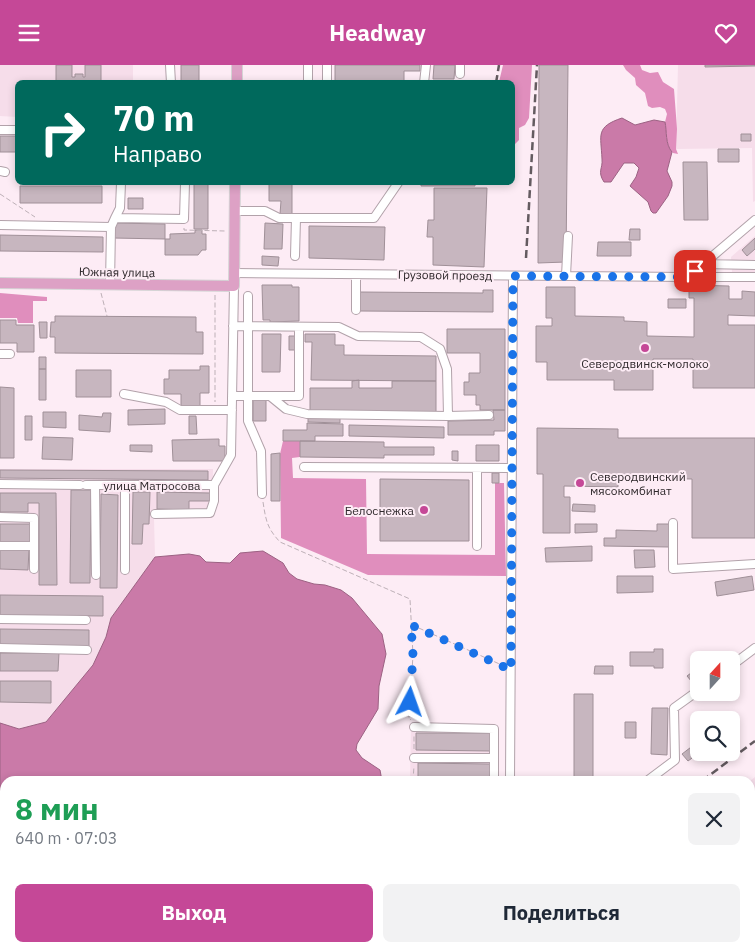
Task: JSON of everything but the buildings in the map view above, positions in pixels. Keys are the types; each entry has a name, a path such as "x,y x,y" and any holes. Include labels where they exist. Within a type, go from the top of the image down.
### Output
{"main road":[{"path":"237,65 237,80"},
{"path":"234,286 235,185"},
{"name":"Южная улица","path":"0,283 234,286"}],"street":[{"path":"170,65 171,80"},
{"path":"308,65 308,80"},
{"path":"327,65 327,80"},
{"path":"424,80 426,65"},
{"path":"460,65 460,74"},
{"path":"0,130 15,130"},
{"path":"110,285 111,227 120,208 121,185"},
{"path":"115,218 184,219 185,185"},
{"path":"235,211 265,211 279,218 374,218 397,185"},
{"path":"295,256 296,218"},
{"path":"688,277 755,220"},
{"path":"0,225 111,227"},
{"path":"566,276 568,236"},
{"path":"703,264 755,265"},
{"name":"Грузовой проезд","path":"234,273 755,277"},
{"path":"356,275 356,310"},
{"path":"510,776 513,276"},
{"path":"124,394 166,401 180,410 232,410 234,286"},
{"path":"248,296 248,421 261,451 262,494"},
{"path":"233,326 340,327 358,336 421,337 440,349 445,362 447,369 448,416"},
{"path":"232,396 299,395 299,327"},
{"path":"0,354 10,355"},
{"path":"270,396 286,409 308,414 489,415"},
{"name":"улица Матросова","path":"0,484 214,485 231,455 232,410"},
{"path":"304,467 512,468"},
{"path":"477,468 477,546"},
{"path":"95,485 96,575"},
{"path":"125,485 125,570"},
{"path":"155,514 210,513 214,501 214,485"},
{"path":"0,517 34,518 34,569"},
{"path":"673,523 673,569 755,564"},
{"path":"0,546 34,546"},
{"path":"0,619 86,620"},
{"path":"0,648 87,650"},
{"path":"740,659 755,648"},
{"path":"653,776 674,760 674,709 690,697"},
{"path":"414,727 494,729 494,776"},
{"path":"414,758 494,758"}],"path":[{"path":"0,194 48,226"},
{"path":"184,219 184,229 235,231"},
{"path":"101,293 108,316"},
{"path":"214,295 215,411"},
{"path":"262,494 266,523 271,533 280,542 410,599 413,655 409,718 414,727"},
{"path":"411,625 511,670"}],"shaded area":[{"path":"0,65 133,65 133,80 15,80 15,117 0,116"},
{"path":"503,65 532,65 529,118 525,125 519,128 519,140 515,144 515,80 499,80"},
{"path":"623,65 640,65 642,70 650,73 658,72 663,82 674,89 677,129 676,149 678,154 673,153 669,148 665,109 648,106 645,93 636,85 635,78"},
{"path":"678,65 755,65 755,201 753,202 752,148 676,149"},
{"path":"622,118 635,125 654,120 665,122 667,141 672,152 667,171 672,186 668,196 656,213 651,211 648,202 630,186 639,168 634,163 624,163 611,182 604,182 602,178 602,133 607,125"},
{"path":"755,236 755,272 732,272 731,257"},
{"path":"0,293 47,297 47,301 33,301 33,323 18,323 17,318 0,318"},
{"path":"283,441 300,441 300,457 292,458 293,478 366,479 367,554 495,555 495,483 504,483 506,576 368,575 281,538 280,454"},
{"path":"0,469 213,469 212,518 154,519 155,557 111,618 106,637 93,665 46,722 18,729 0,723"},
{"path":"263,551 283,563 289,573 297,579 341,590 352,598 382,634 386,654 379,686 378,709 357,744 356,750 362,758 380,770 381,776 0,776 0,723 19,729 46,722 93,665 106,637 111,618 155,557 189,554 200,556 206,562 230,563 240,553"},
{"path":"411,724 498,725 498,776 410,776"}],"railway":[{"path":"496,80 499,65"},
{"path":"526,258 537,65"},
{"path":"709,776 755,741"}],"place":[{"name":"Северодвинск-молоко","path":"645,348"},
{"name":"Северодвинский мясокомбинат","path":"580,483"},
{"name":"Белоснежка","path":"424,510"}],"route":[{"path":"410,702 413,655 411,625 511,670 513,276 688,277 695,271"}]}
